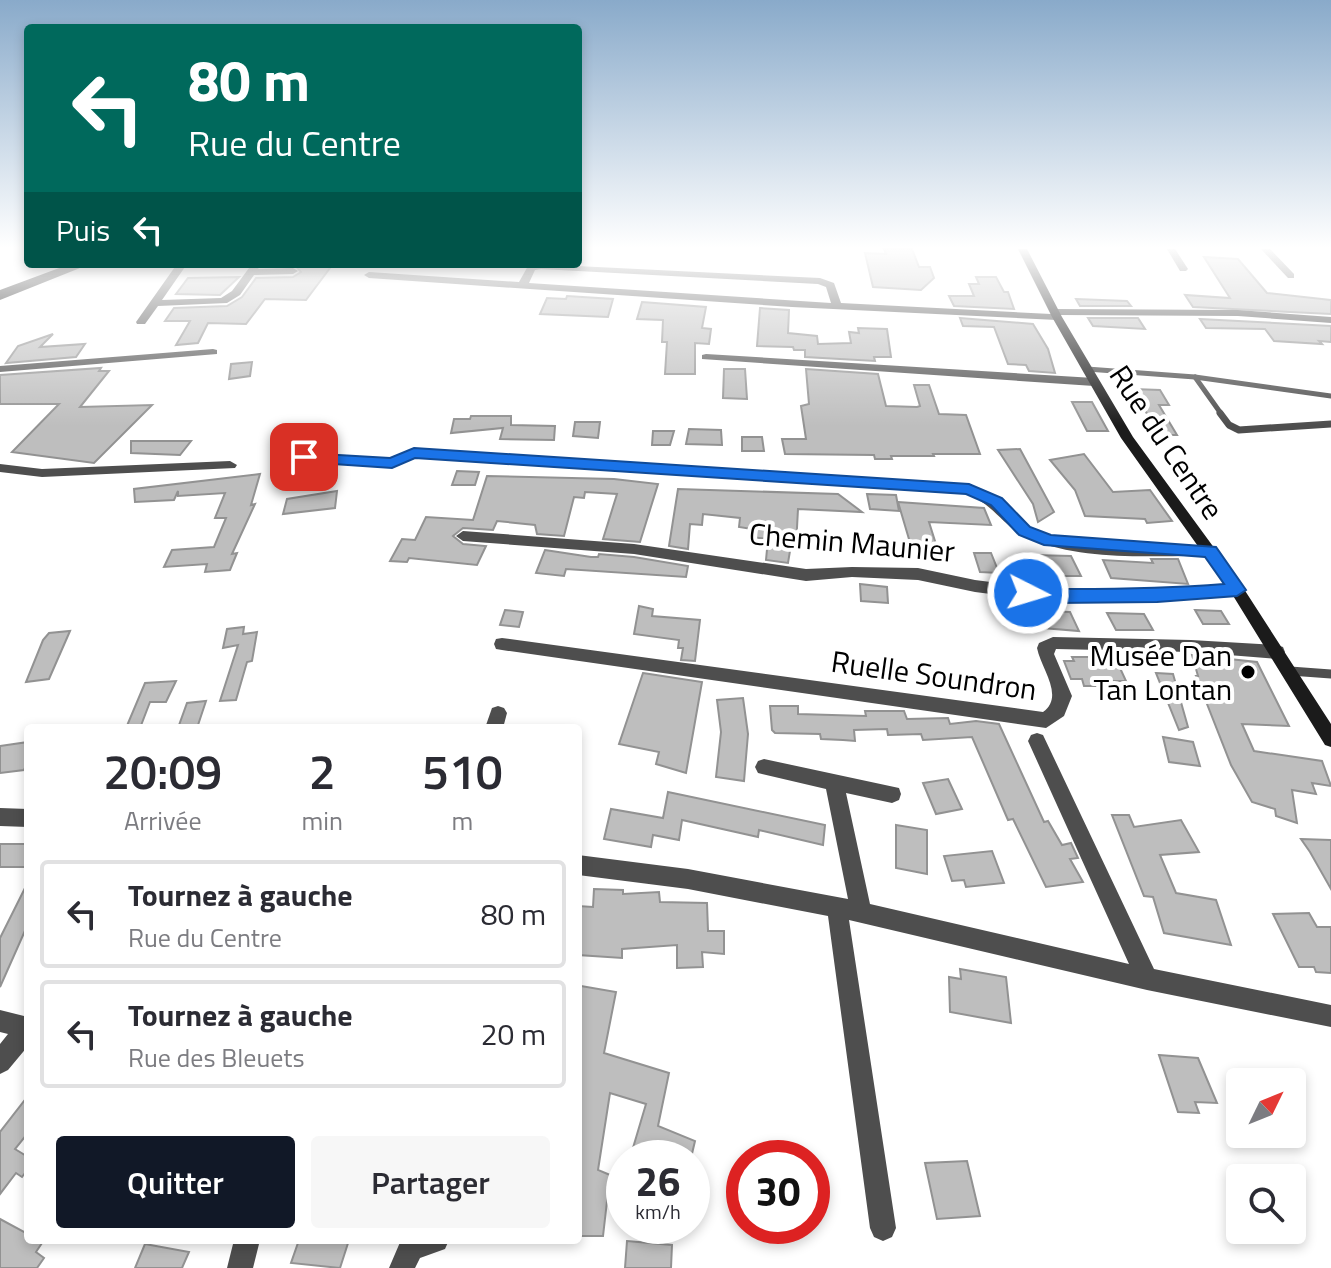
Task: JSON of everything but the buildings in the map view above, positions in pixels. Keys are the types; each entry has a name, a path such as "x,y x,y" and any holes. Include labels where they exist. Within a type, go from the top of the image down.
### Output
{"street":[{"path":"141,322 151,308"},
{"path":"890,308 1056,315 1238,313 1331,320"},
{"name":"Rue du Centre","path":"1052,308 1127,438 1237,590 1331,739"},
{"path":"0,369 213,352"},
{"path":"706,357 1091,376"},
{"path":"304,457 392,463 414,453 959,488 989,497 1017,526 1049,540 1210,551"},
{"path":"0,468 42,473 230,465"},
{"name":"Chemin Maunier","path":"463,536 634,549 806,575 852,572 918,574 975,586 1054,596 1237,590"},
{"name":"Ruelle Soundron","path":"502,644 1046,720 1058,711 1063,696 1046,654 1045,648 1053,643 1191,646 1277,652"},
{"path":"1037,741 1147,979"},
{"path":"764,767 892,794"},
{"path":"834,782 861,912"},
{"path":"0,817 24,818"},
{"path":"582,866 688,879 837,907 1147,979 1331,1016"},
{"path":"837,907 883,1228"},
{"path":"0,1021 24,1027"},
{"path":"0,1062 24,1033"},
{"path":"240,1268 246,1244"},
{"path":"402,1268 411,1247 422,1244"}],"lane":[{"path":"1091,376 1195,377 1331,396"},
{"path":"1195,377 1229,425 1239,430 1331,424"},
{"path":"1289,671 1331,674"}],"place":[{"name":"Musée Dan Tan Lontan","path":"1248,672"}],"route":[{"path":"304,457 392,463 414,453 969,489 997,501 1017,526 1049,540 1210,551 1237,590 1157,595 1054,596 1028,593"}]}
